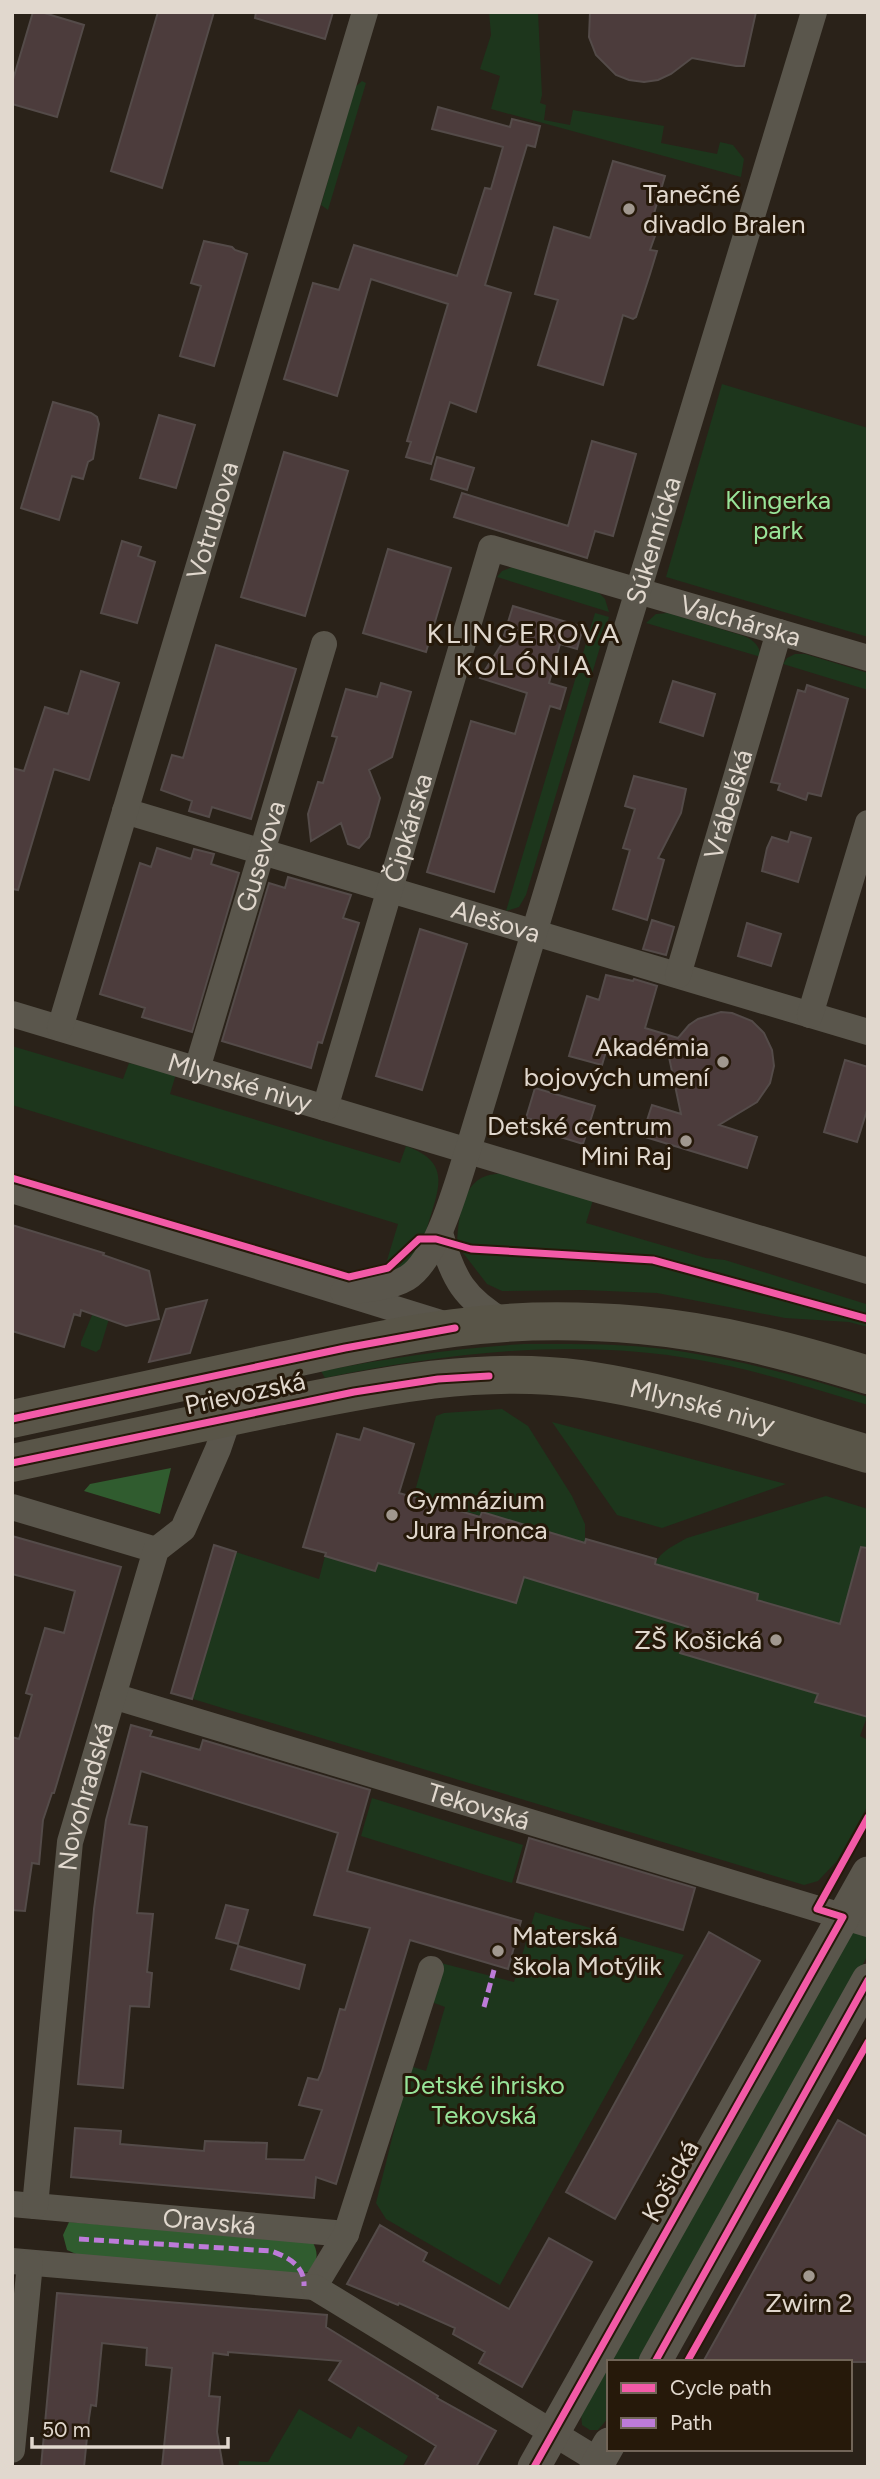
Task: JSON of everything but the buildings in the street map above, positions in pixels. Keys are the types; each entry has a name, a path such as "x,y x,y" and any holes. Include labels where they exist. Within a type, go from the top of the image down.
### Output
{"main road":[{"path":"455,1328 581,1323 699,1332 759,1344 868,1375"},
{"name":"Prievozská","path":"12,1419 345,1348 455,1328"},
{"name":"Mlynské nivy","path":"489,1376 528,1375 579,1379 632,1388 734,1414 868,1454"},
{"name":"Prievozská","path":"12,1463 354,1392 438,1379 489,1376"}],"street":[{"name":"Votrubova","path":"60,1028 365,12"},
{"name":"Súkennícka","path":"468,1150 814,12"},
{"name":"Valchárska","path":"491,548 868,658"},
{"name":"Čipkárska","path":"325,1108 491,548"},
{"name":"Vrábeľská","path":"678,975 779,632"},
{"name":"Gusevova","path":"197,1069 324,644"},
{"name":"Alešova","path":"125,811 868,1032"},
{"path":"810,1015 868,823"},
{"name":"Mlynské nivy","path":"12,1013 868,1271"},
{"path":"343,1292 408,1278 417,1269 440,1233 468,1150"},
{"path":"12,1190 455,1328"},
{"path":"440,1233 448,1260 463,1289 481,1309 509,1324"},
{"path":"12,1507 156,1550 183,1528 229,1417"},
{"name":"Novohradská","path":"24,2205 70,1842 156,1550"},
{"name":"Tekovská","path":"113,1696 855,1920"},
{"name":"Košická","path":"534,2467 855,1920 868,1873"},
{"path":"314,2287 346,2234 431,1969"},
{"path":"656,2360 868,1980"},
{"name":"Oravská","path":"24,2205 346,2234"},
{"path":"12,2450 21,2262 314,2287 553,2433 601,2457"}],"green space":[{"path":"489,12 538,12 542,95 540,103 546,105 544,120 570,125 573,110 664,126 661,143 717,154 720,142 733,145 744,159 741,177 491,109 500,76 480,69 491,35"},
{"path":"362,81 366,83 328,210 321,205 354,88"},
{"name":"Klingerka park","path":"722,384 868,428 868,637 666,577"},
{"path":"515,566 597,591 605,599 609,612 497,577 502,571"},
{"path":"595,613 609,617 526,895 519,907 506,911"},
{"path":"668,613 744,636 756,644 761,657 646,623 656,614"},
{"path":"795,654 805,654 868,673 868,690 783,664"},
{"path":"12,1046 123,1079 129,1063 176,1074 170,1094 400,1163 406,1146 420,1152 436,1167 438,1186 420,1248 411,1261 382,1277 398,1224 12,1105"},
{"path":"503,1173 593,1200 586,1223 706,1258 725,1260 866,1304 868,1300 868,1327 849,1322 785,1318 657,1293 502,1291 487,1284 457,1245 462,1205 471,1187 486,1176"},
{"path":"112,1266 122,1275 100,1349 96,1352 81,1346 81,1342"},
{"path":"524,1344 625,1346 708,1356 777,1371 868,1397 868,1405 720,1364 653,1353 606,1350 559,1349 464,1355 325,1378 321,1371 422,1354"},
{"path":"502,1409 528,1426 572,1496 585,1524 585,1543 413,1498 436,1416 444,1413"},
{"path":"552,1422 786,1484 662,1528 617,1515"},
{"path":"171,1468 160,1514 84,1491 90,1484"},
{"path":"826,1496 868,1509 868,1578 854,1574 839,1628 825,1620 757,1600 758,1594 655,1564 664,1552 687,1538"},
{"path":"236,1552 319,1579 325,1556 375,1570 379,1560 391,1567 515,1603 524,1577 688,1627 681,1653 819,1692 816,1703 866,1717 868,1714 860,1736 868,1740 868,1805 837,1861 818,1881 804,1885 193,1699"},
{"path":"372,1798 523,1845 512,1883 361,1836"},
{"name":"Detské ihrisko Tekovská","path":"535,1912 684,1955 500,2285 386,2219 376,2203 410,2066 426,2071 445,2007 429,2001 441,1963 514,1982"},
{"path":"856,1931 868,1936 868,1955 641,2360 610,2360 847,1937"},
{"path":"69,2222 312,2241 316,2257 309,2272 296,2274 83,2257 67,2250 63,2235"},
{"path":"607,2366 607,2419 598,2430 590,2430 582,2425 581,2413"},
{"path":"299,2409 351,2439 358,2426 408,2456 402,2467 238,2467 239,2461 268,2462"}],"marked path":[{"path":"484,2007 494,1970"},
{"path":"79,2239 271,2251 294,2263 302,2273 304,2286"}],"cycle path":[{"path":"12,1178 349,1277 388,1268 419,1239 436,1239 471,1249 653,1260 868,1319"},
{"path":"12,1419 345,1348 455,1328"},
{"path":"12,1463 354,1392 438,1379 489,1376"},
{"path":"534,2467 843,1917 817,1909 868,1817"},
{"path":"656,2360 868,1980"},
{"path":"688,2360 868,2042"}],"place":[{"name":"Tanečné divadlo Bralen","path":"629,209"},
{"name":"Akadémia bojových umení","path":"723,1062"},
{"name":"Detské centrum Mini Raj","path":"686,1141"},
{"name":"Gymnázium Jura Hronca","path":"392,1515"},
{"name":"ZŠ Košická","path":"776,1640"},
{"name":"Materská škola Motýlik","path":"498,1951"},
{"name":"Zwirn 2","path":"809,2276"}],"district":[{"name":"KLINGEROVA KOLÓNIA","path":"524,649"}]}
